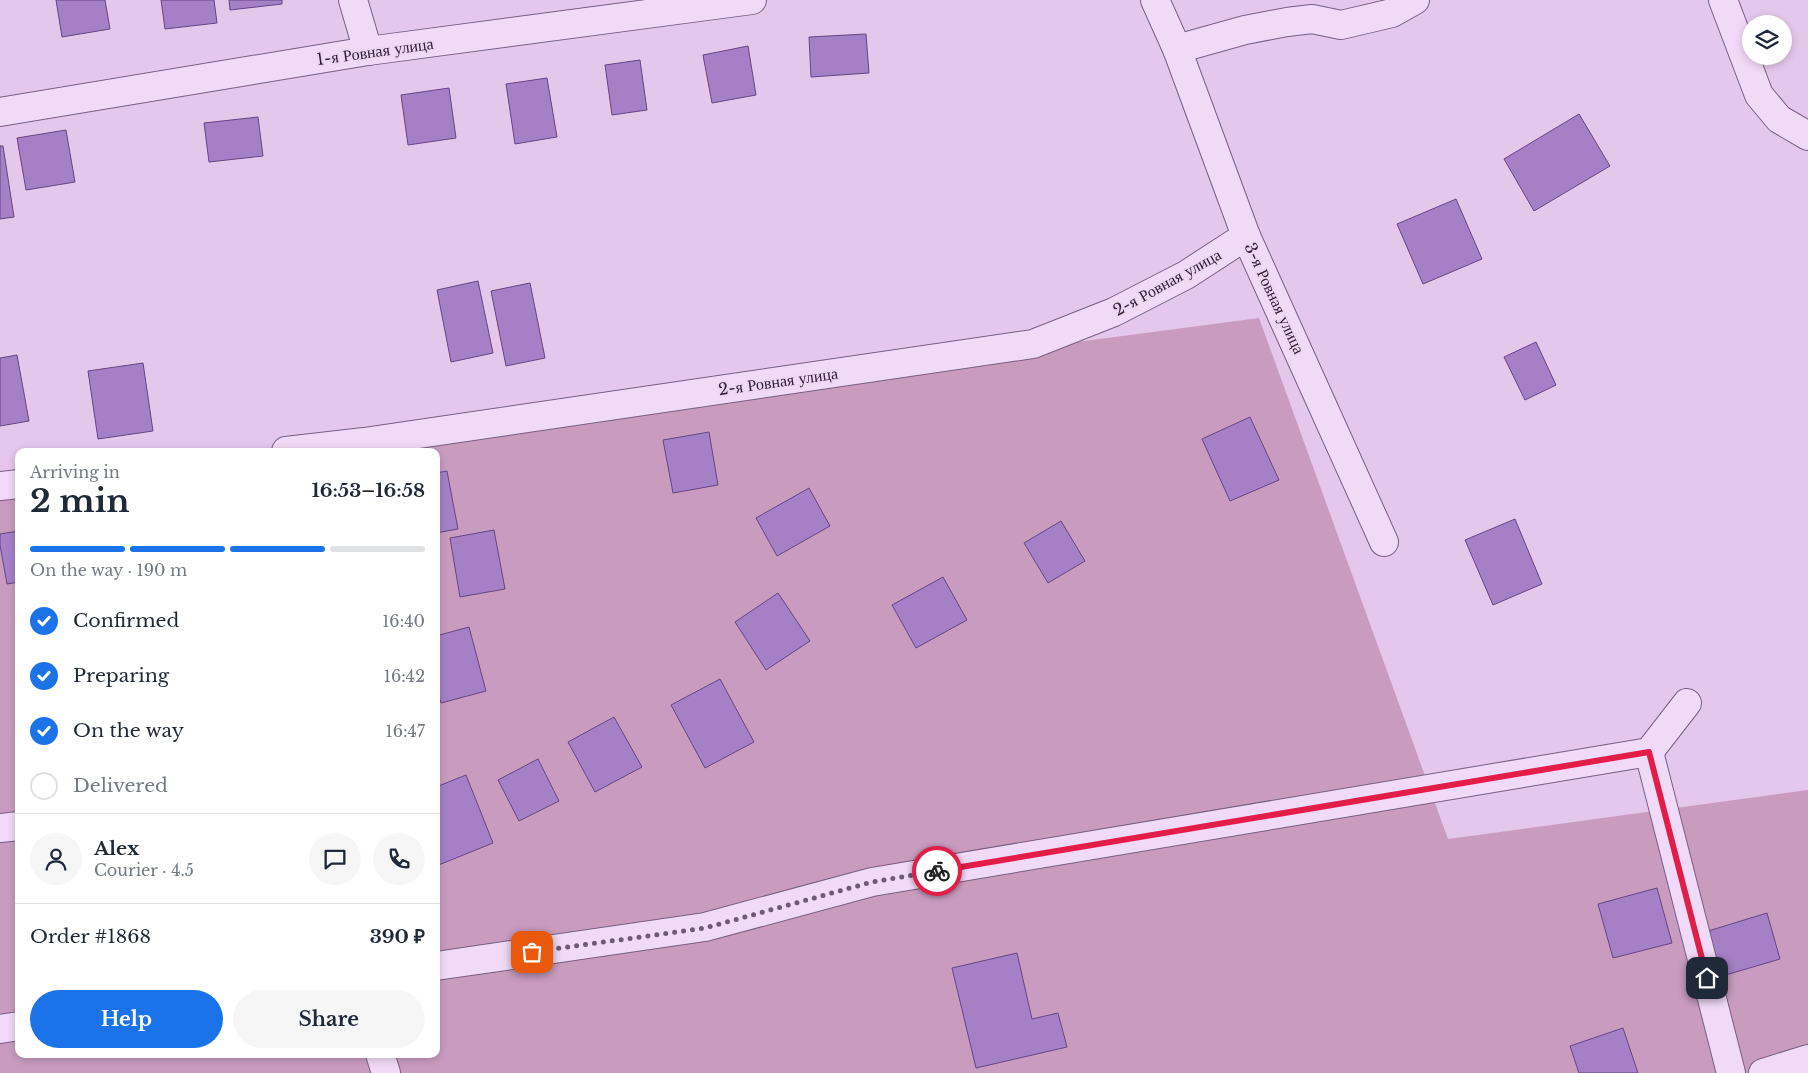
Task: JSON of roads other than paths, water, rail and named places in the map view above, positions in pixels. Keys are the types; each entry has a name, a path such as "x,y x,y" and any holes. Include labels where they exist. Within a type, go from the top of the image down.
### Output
{"street":[{"path":"353,0 368,51"},
{"name":"1-я Ровная улица","path":"0,112 368,51 752,0"},
{"name":"3-я Ровная улица","path":"1155,0 1178,49 1246,236 1384,542"},
{"path":"1178,49 1245,30 1287,22 1312,19 1341,25 1392,13 1415,0"},
{"path":"1723,0 1760,95 1779,119 1808,136"},
{"name":"2-я Ровная улица","path":"312,448 1033,344 1114,312 1186,275 1246,236"},
{"path":"0,486 15,484"},
{"path":"440,965 705,928 872,882 1649,752 1687,702"},
{"path":"1649,752 1731,1073"},
{"path":"0,828 15,826"},
{"path":"0,1029 15,1027"},
{"path":"381,1058 386,1073"},
{"path":"1763,1073 1808,1059"}]}
